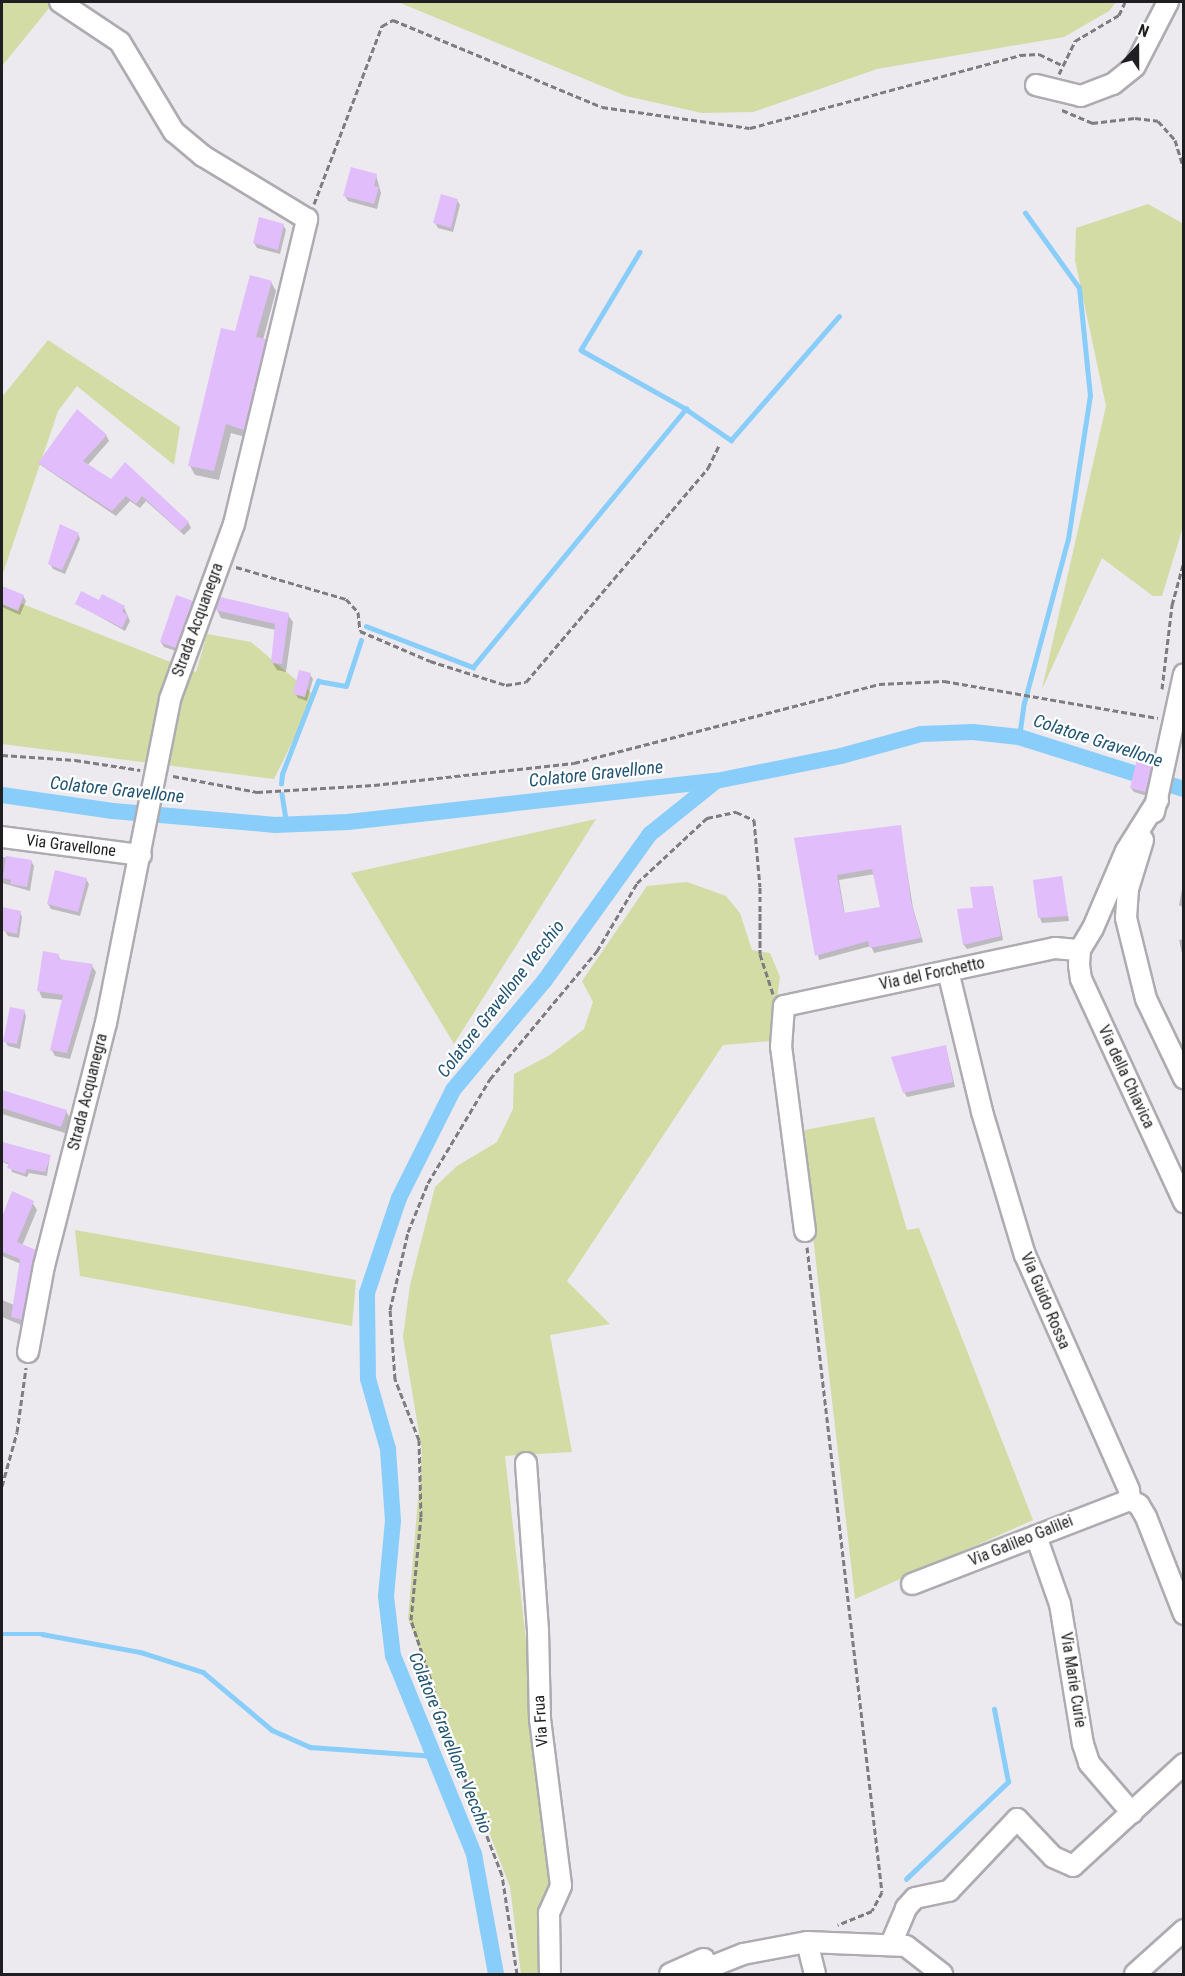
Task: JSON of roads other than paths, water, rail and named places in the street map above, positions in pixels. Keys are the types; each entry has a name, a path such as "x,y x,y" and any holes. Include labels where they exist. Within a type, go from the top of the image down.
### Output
{"street":[{"name":"Strada Acquanegra","path":"28,1352 44,1266 106,1023 170,699 234,524 307,219 203,156 174,132 120,42 60,2"},
{"path":"1036,85 1082,96 1113,84 1135,66 1168,2"},
{"path":"1184,674 1177,725 1158,800 1136,860 1126,918 1146,999 1184,1078"},
{"path":"1080,950 1093,928 1126,850 1158,800"},
{"name":"Via Gravellone","path":"2,837 141,855"},
{"name":"Via del Forchetto","path":"805,1231 781,1047 784,1006 1055,948 1080,950"},
{"name":"Via della Chiavica","path":"1080,950 1081,979 1184,1202"},
{"name":"Via Guido Rossa","path":"948,971 982,1112 1025,1255 1129,1490 1130,1500 1139,1505 1146,1517 1184,1614"},
{"name":"Via Frua","path":"526,1463 538,1630 540,1719 561,1886 549,1913 550,1974"},
{"name":"Via Galileo Galilei","path":"912,1584 1130,1500"},
{"name":"Via Marie Curie","path":"1036,1536 1060,1604 1083,1744 1089,1763 1132,1813"},
{"path":"891,1944 906,1908 915,1898 949,1891 1017,1819 1053,1857 1074,1866 1184,1764"},
{"path":"1135,1974 1184,1930"},
{"path":"669,1974 739,1944 786,1935 807,1942"},
{"path":"807,1942 815,1974"},
{"path":"693,1974 742,1954 807,1942 906,1946 942,1974"}],"waterway":[{"path":"1019,737 1024,703 1068,539 1090,396 1079,288 1025,213"},
{"path":"640,252 581,350 686,409 731,440 839,316"},
{"path":"366,626 473,667 686,409"},
{"path":"281,784 282,774 318,681 346,686 361,640"},
{"name":"Colatore Gravellone","path":"2,795 113,811 275,825 348,822 716,781 841,756 921,734 973,732 1019,737 1184,789"},
{"name":"Colatore Gravellone Vecchio","path":"496,1974 474,1854 393,1656 386,1596 393,1521 388,1449 368,1379 367,1293 399,1198 453,1090 545,980 650,834 716,781"},
{"path":"282,794 287,825"},
{"path":"2,1634 42,1634 140,1652 203,1672 272,1730 310,1747 435,1756"},
{"path":"906,1879 1008,1782 994,1709"}]}
